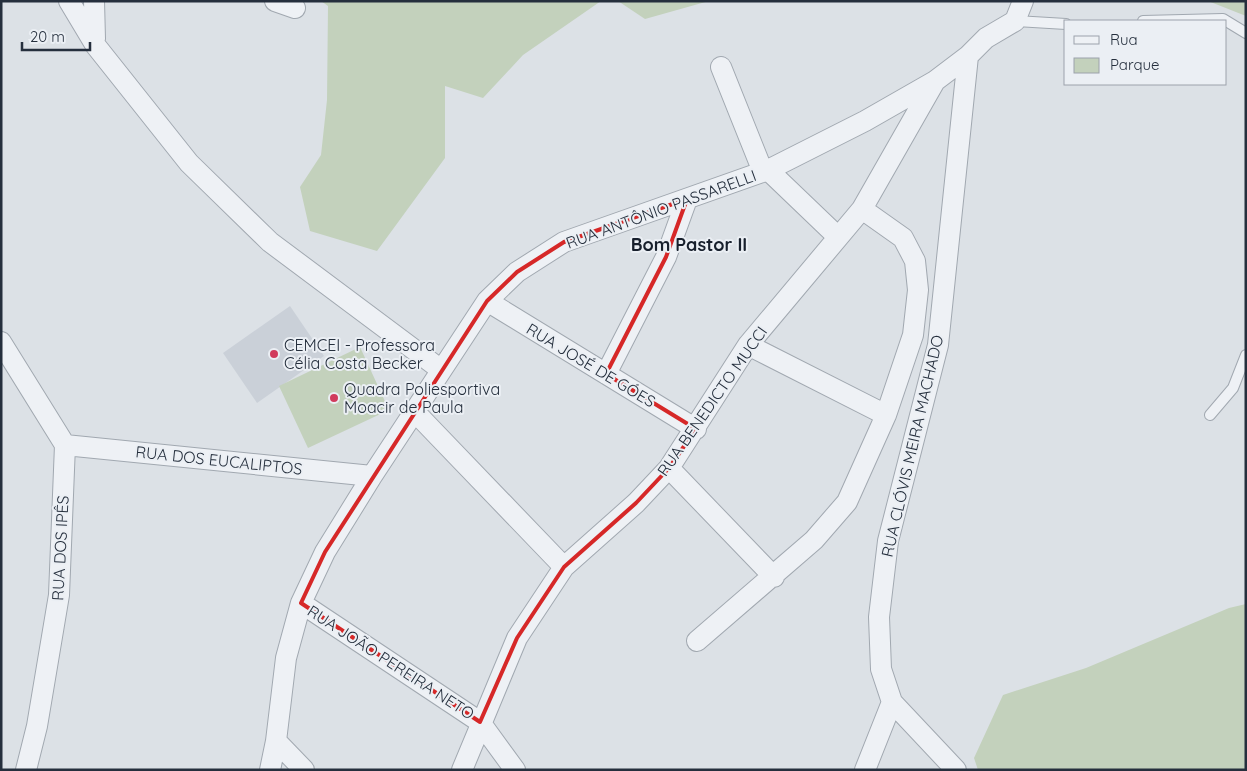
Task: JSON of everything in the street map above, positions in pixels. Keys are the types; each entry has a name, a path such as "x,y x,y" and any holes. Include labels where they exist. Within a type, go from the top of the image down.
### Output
{"street":[{"path":"69,1 96,46 189,163 270,242 440,368"},
{"path":"94,1 92,16 96,46"},
{"path":"274,1 295,8"},
{"path":"1015,21 1023,1"},
{"name":"RUA ANTÔNIO PASSARELLI","path":"270,770 276,741 286,658 301,603 325,552 372,476 415,412 440,368 487,301 517,272 564,242 766,171 865,121 935,81 968,56 986,38 1015,21"},
{"name":"RUA CLÓVIS MEIRA MACHADO","path":"892,702 881,669 879,617 888,541 938,345 968,56"},
{"path":"721,67 766,171 838,237"},
{"name":"RUA BENEDICTO MUCCI","path":"462,770 480,722 518,638 564,567 636,502 669,468 696,429 748,345 862,209 935,81"},
{"path":"606,374 666,257 687,199"},
{"path":"697,641 774,577 814,540 847,502 886,415 913,335 918,290 915,260 903,238 862,209"},
{"name":"RUA JOSÉ DE GÓES","path":"487,301 696,429"},
{"path":"1,342 65,445"},
{"path":"748,345 886,415"},
{"path":"415,412 564,567"},
{"name":"RUA DOS EUCALIPTOS","path":"65,445 372,476"},
{"name":"RUA DOS IPÊS","path":"26,770 37,726 59,595 65,445"},
{"path":"669,468 774,577"},
{"name":"RUA JOÃO PEREIRA NETO","path":"301,603 480,722 516,770"},
{"path":"865,770 892,702 956,770"},
{"path":"276,741 304,770"}],"lane":[{"path":"1183,20 1225,20"},
{"path":"1015,21 1064,24"},
{"path":"1227,21 1246,33"},
{"path":"1210,415 1233,388 1246,356"}],"highlighted area":[{"path":"687,199 666,257 606,374 696,429 669,468 636,503 564,567 517,638 480,722 301,603 325,552 487,301 517,272 564,242"}],"shaded area":[{"name":"CEMCEI - Professora Célia Costa Becker","path":"290,306 324,356 257,403 223,353"}],"green space":[{"path":"321,1 601,1 523,55 483,98 445,86 445,158 377,251 310,231 300,187 321,155 327,100 328,6"},
{"path":"618,1 709,1 645,19"},
{"path":"1208,1 1246,1 1246,16"},
{"name":"Quadra Poliesportiva Moacir de Paula","path":"360,347 389,410 308,448 279,386"},
{"path":"1246,604 1246,770 978,770 974,758 1003,695 1086,668 1229,608"}],"place":[{"name":"CEMCEI - Professora Célia Costa Becker","path":"274,354"},
{"name":"Quadra Poliesportiva Moacir de Paula","path":"334,398"}],"district":[{"name":"Bom Pastor II","path":"689,244"}]}
